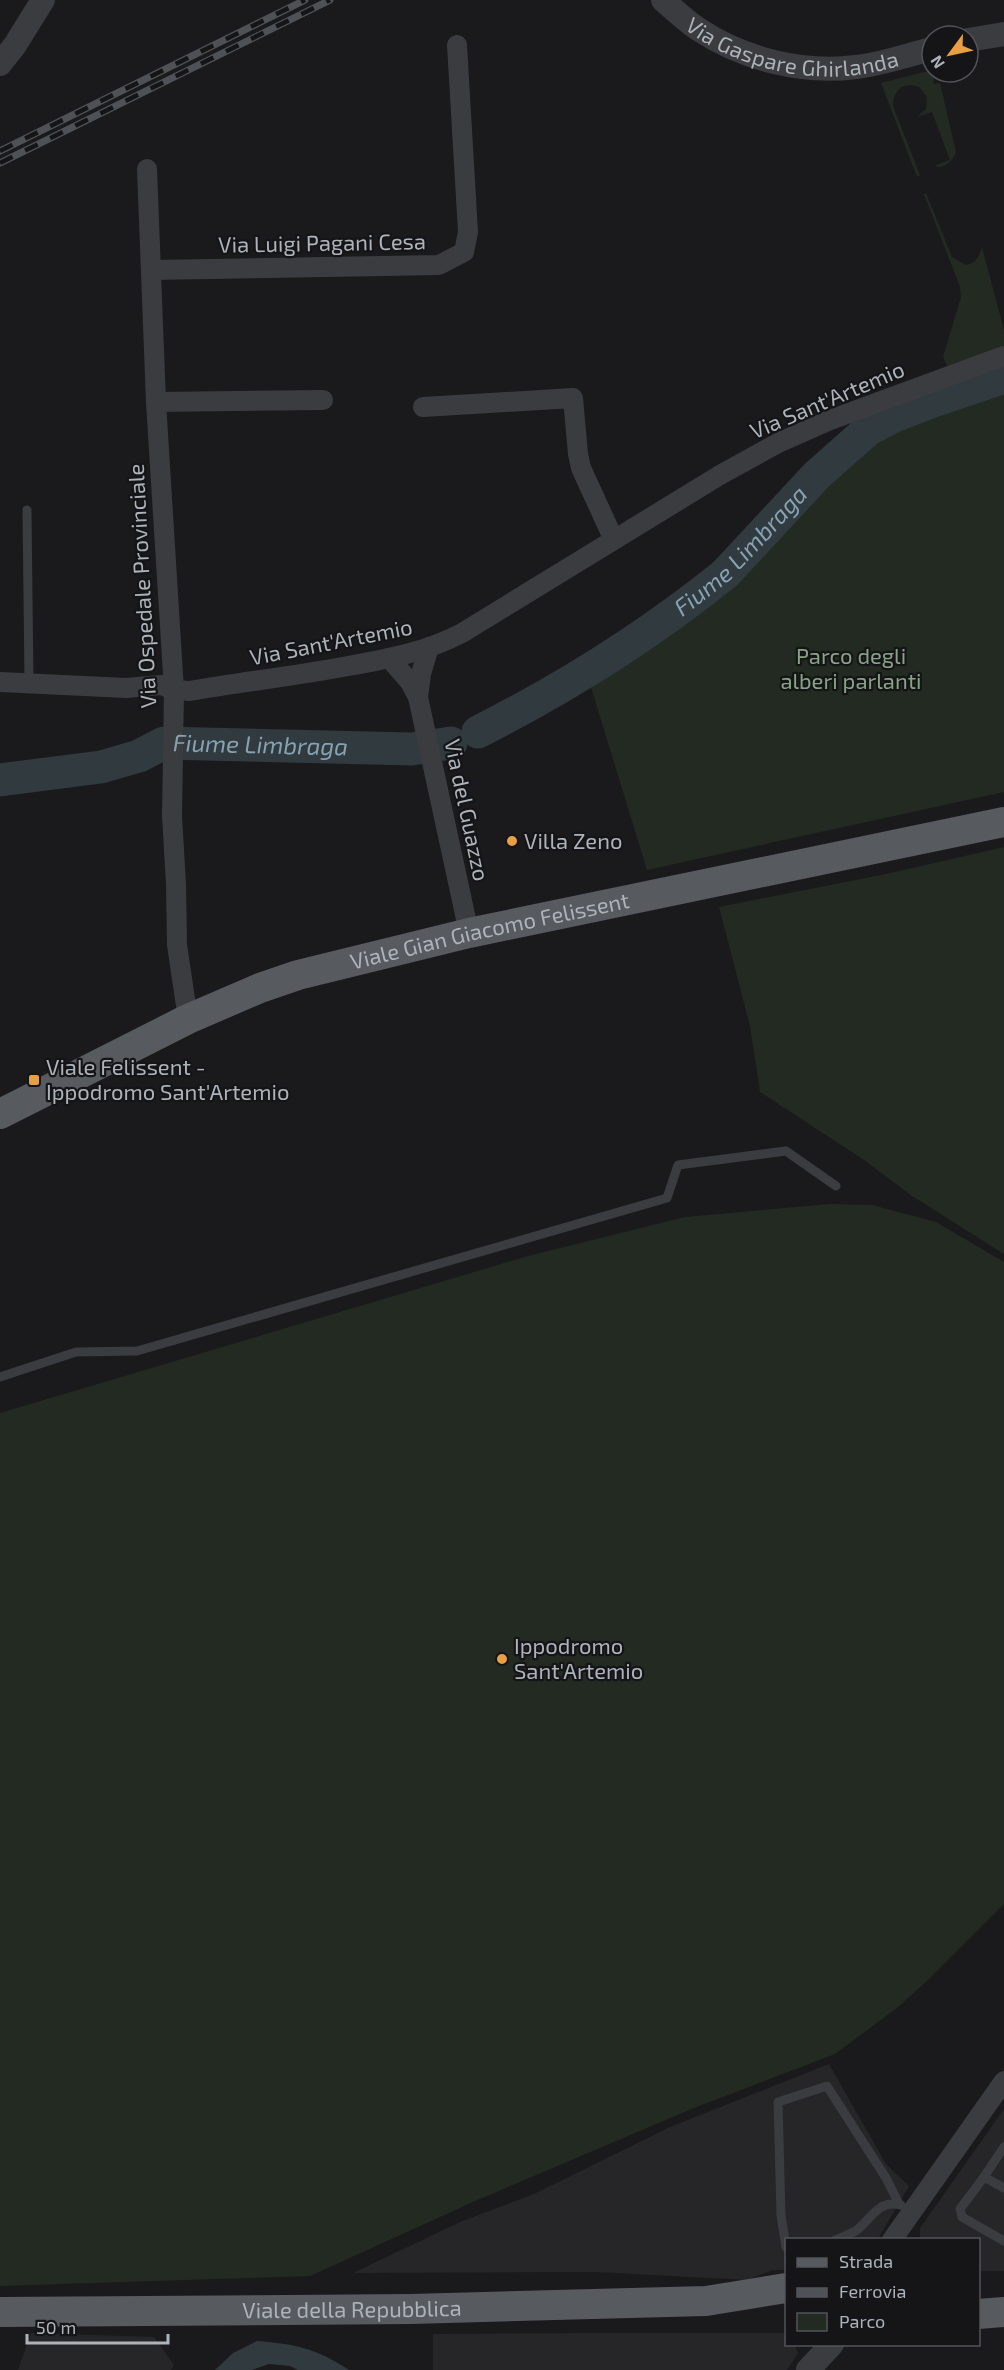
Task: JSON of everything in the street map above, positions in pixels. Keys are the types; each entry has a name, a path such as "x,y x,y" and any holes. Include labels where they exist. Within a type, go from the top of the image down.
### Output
{"main road":[{"name":"Viale Gian Giacomo Felissent","path":"0,1114 188,1019 260,988 298,975 469,933 1004,822"},
{"name":"Viale della Repubblica","path":"706,2301 785,2288"},
{"path":"980,2298 1004,2299"},
{"name":"Viale della Repubblica","path":"0,2312 411,2309 706,2301 785,2308"},
{"path":"980,2314 1004,2312"}],"street":[{"path":"0,64 15,45 43,0"},
{"name":"Via Gaspare Ghirlanda","path":"663,0 697,29 733,48 770,61 825,68 856,67 920,52"},
{"path":"980,38 1004,34"},
{"name":"Via Luigi Pagani Cesa","path":"151,270 439,265 464,252 468,232 458,45"},
{"name":"Via Ospedale Provinciale","path":"147,169 156,402 174,690 172,816 177,945 188,1019"},
{"name":"Via Sant'Artemio","path":"0,682 126,688 161,685 174,690 190,691 276,679 389,658 429,647 462,633 720,475 801,432 1004,356"},
{"path":"423,407 573,398 581,468 614,540"},
{"path":"156,402 323,400"},
{"name":"Via del Guazzo","path":"418,697 422,667 429,647"},
{"name":"Via del Guazzo","path":"389,658 410,682 418,697 469,933"},
{"path":"901,2225 1004,2082"},
{"path":"812,2360 829,2346"}],"lane":[{"path":"27,510 29,683"},
{"path":"0,1377 76,1352 137,1352 667,1198 678,1165 786,1151 836,1185"},
{"path":"785,2241 781,2216 778,2102 827,2086 886,2178 901,2225"},
{"path":"1004,2147 960,2209 962,2217 1004,2241"},
{"path":"984,2177 1004,2188"},
{"path":"840,2238 856,2231 871,2213 892,2203 901,2225"}],"shaded area":[{"path":"829,2064 886,2164 909,2186 879,2238 785,2238 785,2270 772,2270 747,2280 597,2272 353,2273 460,2222 534,2194 670,2127"},
{"path":"1004,2109 1004,2271 980,2271 980,2238 920,2238 920,2228"},
{"path":"31,2333 154,2337 174,2365 171,2370 18,2370"},
{"path":"783,2333 785,2346 795,2346 798,2353 787,2370 433,2370 433,2334"},
{"path":"257,2341 305,2348 349,2370 298,2370 290,2366 269,2364 252,2370 215,2370 233,2353"}],"green space":[{"path":"920,73 920,84 940,84 956,152 949,163 937,167 936,165 950,160 932,112 917,117 926,109 927,97 919,87 904,86 897,91 893,106 920,175 917,177 881,83"},
{"path":"926,193 952,257 966,265 970,264 977,259 982,247 1004,330 1004,346 948,368 943,357 961,297 960,287 924,194"},
{"name":"Parco degli alberi parlanti","path":"1004,389 1004,792 647,870 590,684 635,654 725,580 831,470 863,442 887,425"},
{"path":"1004,847 1004,1254 912,1196 864,1160 760,1092 750,1026 719,907 886,874"},
{"name":"Ippodromo Sant'Artemio","path":"830,1204 872,1205 936,1222 1004,1262 1004,1904 897,2008 835,2054 694,2108 473,2202 310,2276 0,2286 0,1413 528,1256 685,1217"}],"waterway":[{"name":"Fiume Limbraga","path":"478,732 605,660 696,597 725,574 817,475 869,429 925,404 1004,377"},
{"name":"Fiume Limbraga","path":"0,780 101,767 139,756 164,743 412,749 451,743"}],"railway":[{"path":"0,151 305,0"},
{"path":"0,163 330,0"}],"place":[{"name":"Villa Zeno","path":"512,841"},
{"name":"Viale Felissent - Ippodromo Sant'Artemio","path":"34,1080"},
{"name":"Ippodromo Sant'Artemio","path":"502,1659"}]}
